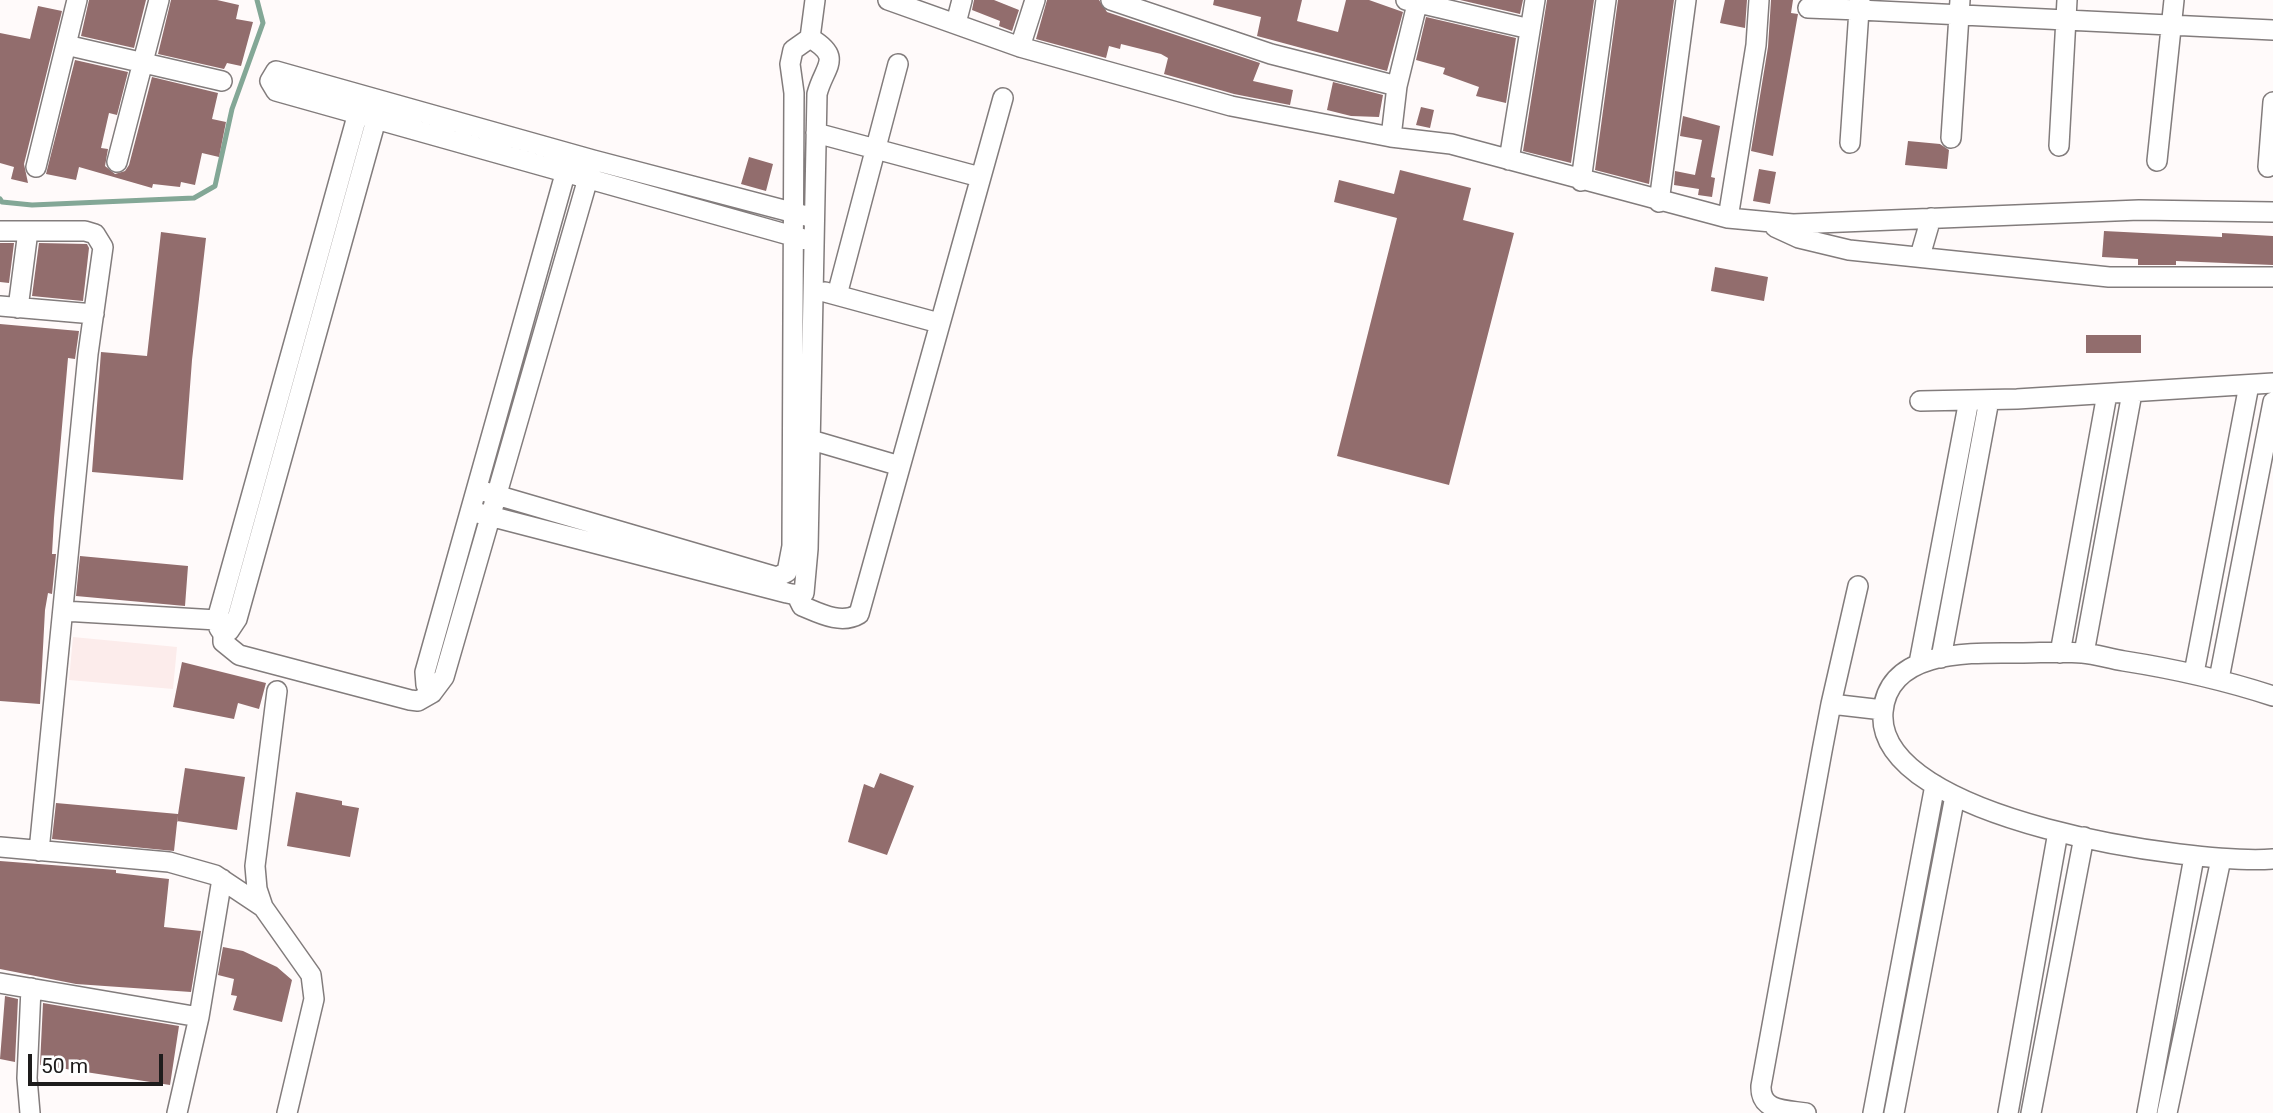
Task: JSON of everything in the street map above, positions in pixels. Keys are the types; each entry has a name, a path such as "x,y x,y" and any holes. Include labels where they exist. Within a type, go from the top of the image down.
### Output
{"street":[{"path":"36,167 77,0"},
{"path":"117,162 159,0"},
{"path":"810,38 815,0"},
{"path":"888,0 1020,47 1231,106 1391,137 1451,145 1659,202 1728,218 1763,222 2139,210 2273,212"},
{"path":"956,23 962,0"},
{"path":"1020,47 1035,0"},
{"path":"1111,0 1271,54 1397,86"},
{"path":"1509,160 1535,0"},
{"path":"1581,181 1606,0"},
{"path":"1659,202 1686,0"},
{"path":"1728,218 1756,45 1759,0"},
{"path":"2059,146 2067,0"},
{"path":"2157,161 2174,0"},
{"path":"1391,137 1397,86 1414,1 1530,29"},
{"path":"1808,8 1859,5 1960,7 2066,20 2273,30"},
{"path":"1850,143 1859,5"},
{"path":"1951,138 1960,7"},
{"path":"805,216 816,133 817,94 830,62 827,50 810,38"},
{"path":"481,514 796,594 804,593 807,580 802,437 805,216 790,57 799,44 810,38"},
{"path":"66,45 222,81"},
{"path":"837,295 898,64"},
{"path":"796,594 802,606 826,615 852,618 859,614 1003,98"},
{"path":"2269,167 2273,102"},
{"path":"63,611 233,627 370,107 590,170 805,240"},
{"path":"816,133 980,177"},
{"path":"487,493 568,164"},
{"path":"590,170 805,216"},
{"path":"220,627 223,642 239,655 410,701 418,701 432,693 444,677 487,493 590,170"},
{"path":"1920,256 1931,218"},
{"path":"1763,222 1826,245 2109,277 2273,277"},
{"path":"0,231 85,231 101,239 103,247 39,851"},
{"path":"28,231 9,307 94,314"},
{"path":"804,288 939,323"},
{"path":"1920,401 2132,393 2273,383"},
{"path":"2194,673 2249,385"},
{"path":"2084,653 2132,393"},
{"path":"2060,653 2107,394"},
{"path":"1919,663 1969,400"},
{"path":"1941,658 1989,400"},
{"path":"2219,679 2273,402"},
{"path":"487,493 777,577 787,572 790,562 802,437"},
{"path":"802,437 900,466"},
{"path":"1806,1113 1771,1107 1763,1100 1761,1086 1831,705 1858,586"},
{"path":"2273,696 2194,673 2084,653 1963,653 1919,663 1907,670 1892,686 1882,710 1891,746 1906,763 1935,785 1995,814 2058,832 2194,858 2273,859"},
{"path":"277,691 255,866 257,889 263,907 311,975 314,999 287,1113"},
{"path":"1831,705 1882,710"},
{"path":"1873,1113 1935,785"},
{"path":"1894,1113 1955,796"},
{"path":"2008,1113 2058,832"},
{"path":"2031,1113 2084,837"},
{"path":"0,847 169,862 222,879 263,907"},
{"path":"2147,1113 2194,858"},
{"path":"2167,1113 2194,972 2221,859"},
{"path":"177,1113 199,1017 222,879"},
{"path":"0,983 199,1017"},
{"path":"30,1113 27,1078 31,988"}],"shaded area":[{"path":"73,637 177,647 173,689 69,680"}],"building":[{"path":"89,0 146,0 134,48 81,36"},
{"path":"171,0 217,0 239,5 236,19 253,22 241,66 227,63 224,69 158,54"},
{"path":"974,0 994,0 1019,10 1012,31 999,26 1000,21 972,10"},
{"path":"1047,0 1099,0 1107,12 1260,63 1253,81 1293,90 1290,105 1234,94 1164,74 1168,58 1161,54 1121,44 1120,49 1109,46 1106,58 1036,39"},
{"path":"1214,0 1302,0 1297,21 1338,32 1346,0 1369,0 1403,12 1387,71 1257,36 1261,17 1213,5"},
{"path":"1460,0 1523,0 1520,14"},
{"path":"1547,0 1594,0 1571,163 1523,151"},
{"path":"1618,0 1674,0 1649,184 1595,170"},
{"path":"1725,0 1747,0 1745,28 1720,23"},
{"path":"1771,0 1793,0 1791,13 1798,14 1773,156 1751,151 1768,47"},
{"path":"38,6 62,11 24,164 28,183 11,179 14,167 0,163 0,33 30,39"},
{"path":"1426,17 1516,38 1506,103 1476,96 1479,87 1443,74 1445,68 1416,60"},
{"path":"75,60 128,72 117,115 109,113 101,148 108,149 105,166 115,174 125,171 129,165 152,77 218,93 212,119 226,122 219,157 202,153 195,185 181,182 180,187 153,184 152,188 79,167 76,180 46,174"},
{"path":"1333,82 1383,95 1379,117 1351,116 1327,110"},
{"path":"1421,107 1434,110 1430,128 1416,125"},
{"path":"1683,116 1720,126 1711,177 1715,178 1712,197 1698,195 1699,189 1674,185 1675,171 1695,175 1702,140 1680,136"},
{"path":"1908,141 1940,144 1949,150 1947,169 1905,165"},
{"path":"749,157 773,164 766,191 741,184"},
{"path":"1759,169 1776,172 1770,204 1753,201"},
{"path":"1400,170 1471,188 1463,220 1514,233 1449,485 1337,456 1397,218 1334,202 1339,180 1394,194"},
{"path":"2104,231 2222,237 2222,233 2273,236 2273,265 2176,261 2176,265 2138,265 2138,259 2102,257"},
{"path":"161,232 206,238 192,360 183,480 92,472 101,352 147,356"},
{"path":"0,243 14,243 9,283 0,282"},
{"path":"39,243 87,244 89,248 83,301 32,296"},
{"path":"1715,267 1768,277 1764,301 1711,291"},
{"path":"0,324 79,331 75,359 68,358 54,518 52,554 56,554 52,594 48,593 45,610 40,704 0,701"},
{"path":"2086,335 2141,335 2141,353 2086,353"},
{"path":"80,556 188,566 185,606 76,596"},
{"path":"182,662 266,683 259,709 238,703 234,719 173,707"},
{"path":"185,768 245,777 237,830 177,821"},
{"path":"880,773 914,786 887,855 848,842 864,784 874,788"},
{"path":"296,792 342,801 342,805 359,808 350,857 287,846"},
{"path":"56,803 178,814 174,851 52,839"},
{"path":"0,861 116,870 116,873 169,879 164,927 201,931 191,992 76,984 0,969"},
{"path":"223,947 243,951 277,967 292,980 282,1022 233,1010 237,996 231,995 234,979 218,975"},
{"path":"5,996 18,999 15,1062 0,1059"},
{"path":"43,1003 179,1026 170,1085 40,1065"}],"waterway":[{"path":"0,199 2,202 32,205 194,198 215,186 232,109 263,23 257,0"}]}
